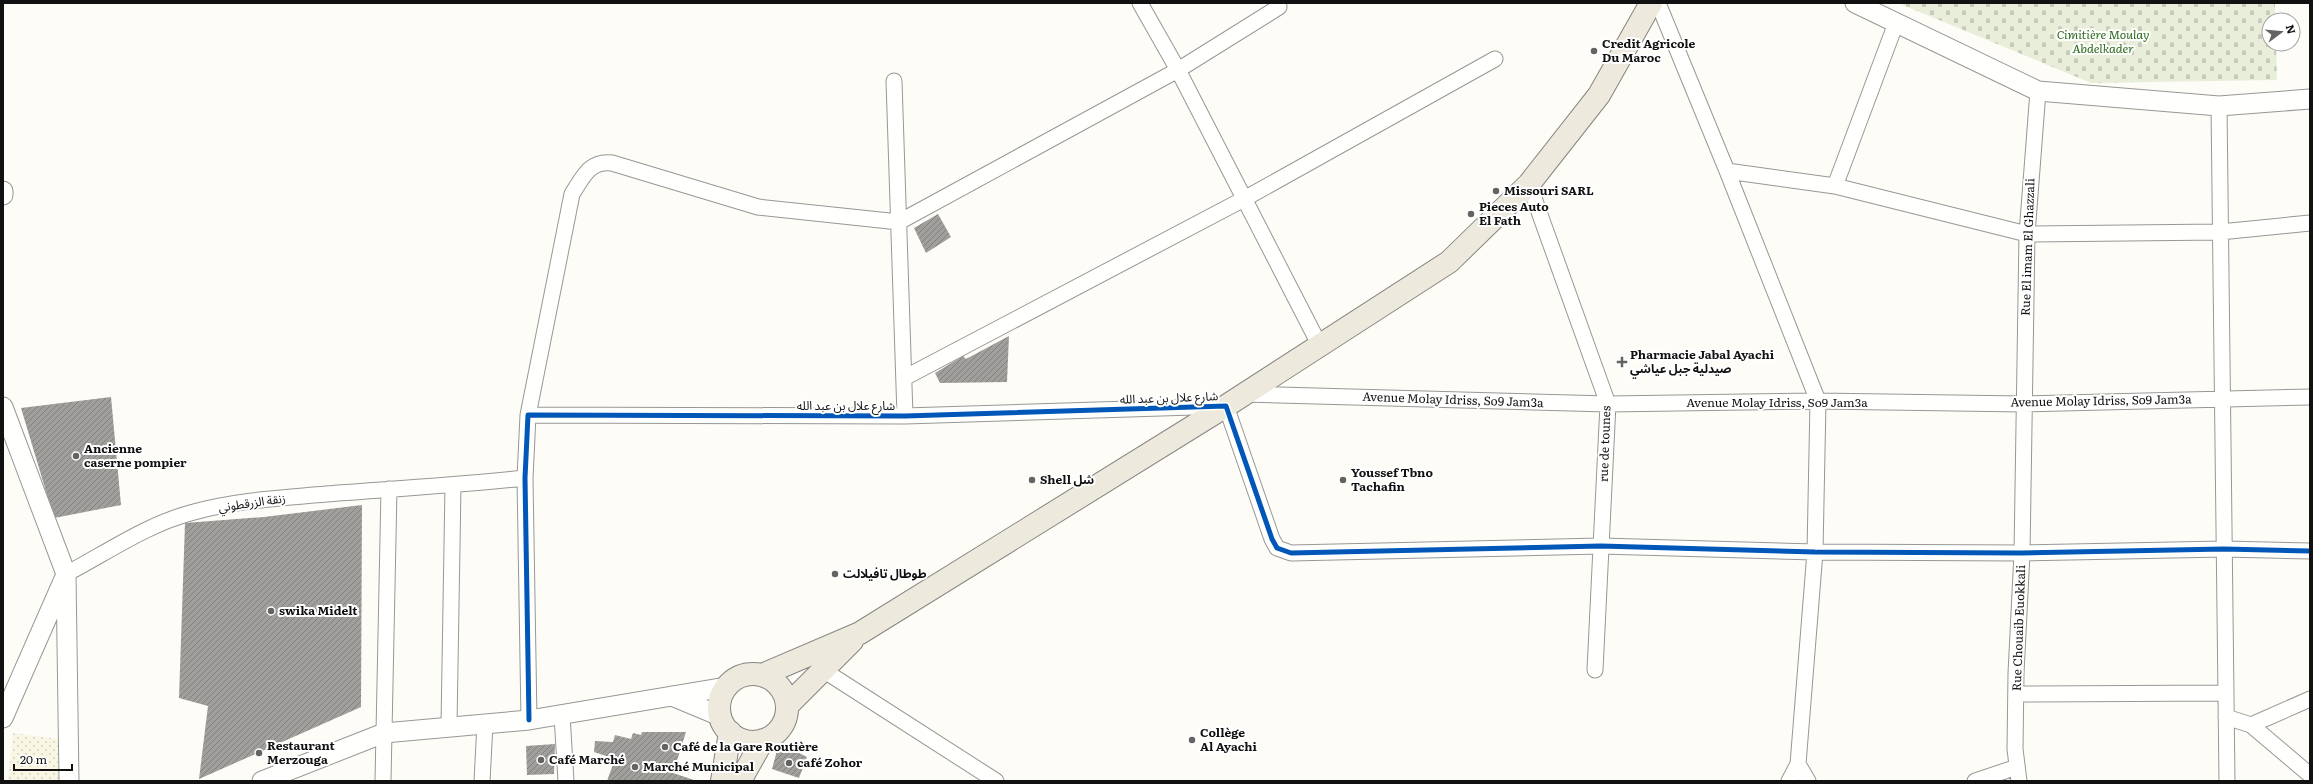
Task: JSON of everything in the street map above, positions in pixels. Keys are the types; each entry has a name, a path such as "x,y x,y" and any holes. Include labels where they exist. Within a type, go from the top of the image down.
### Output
{"main road":[{"path":"762,675 860,633 1235,400 1449,262 1529,184 1598,95 1650,3"},
{"path":"787,706 860,633"},
{"path":"722,781 725,724 719,706 726,687 742,676 752,674 762,675 772,680 779,686 785,696 787,706 786,717 781,727 773,736 763,740 745,740 725,724"},
{"path":"740,781 763,740"}],"street":[{"path":"1140,3 1178,70 1320,346"},
{"path":"1658,3 1728,171 1818,401 1814,552 1798,764 1789,781"},
{"path":"1855,3 2038,91 2219,106 2310,99"},
{"path":"529,720 525,478 528,415 572,194 587,172 594,165 603,162 612,163 758,207 899,222 1178,70 1280,7"},
{"path":"1834,186 1896,23"},
{"path":"904,378 1244,199 1495,59"},
{"path":"894,81 905,416"},
{"name":"Rue El imam El Ghazzali","path":"2023,404 2027,234 2038,91"},
{"path":"2219,106 2227,781"},
{"path":"1728,171 1834,186 2027,234 2220,232 2310,223"},
{"name":"rue de tounes","path":"1529,184 1608,404 1595,670"},
{"name":"Avenue Molay Idriss, So9 Jam3a","path":"1235,400 1608,404 1818,401 2023,404 2310,397"},
{"path":"1235,400 1272,539 1277,548 1291,553 1601,546 1814,552 2022,552 2224,549 2310,551"},
{"name":"شارع علال بن عبد الله","path":"528,415 905,416 1235,400"},
{"name":"Rue Chouaib Euokkali","path":"2018,774 2016,694 2022,552 2023,404"},
{"path":"3,407 66,574 69,781"},
{"name":"زنقة الزرقطوني","path":"66,574 154,526 194,512 252,500 525,478"},
{"path":"449,726 453,485"},
{"path":"383,781 389,489"},
{"path":"3,718 66,574"},
{"path":"823,670 996,781"},
{"path":"262,781 384,733 529,720 726,687"},
{"path":"2016,694 2226,693"},
{"path":"672,696 725,724"},
{"path":"2251,725 2310,699"},
{"path":"562,715 566,781"},
{"path":"2226,717 2251,725 2310,775"},
{"path":"482,781 485,724"},
{"path":"1798,764 1808,781"},
{"path":"1975,781 2018,774"}],"shaded area":[{"path":"13,733 59,739 58,781 8,781"}],"green space":[{"name":"Cimitière Moulay Abdelkader","path":"1898,3 2275,3 2275,12 2261,12 2261,52 2276,52 2277,80 2091,83"}],"building":[{"path":"938,214 951,237 926,253 914,228"},
{"path":"1009,336 1007,382 940,383 935,373 963,356 966,359"},
{"name":"Ancienne caserne pompier","path":"111,397 121,505 54,518 21,408"},
{"name":"swika Midelt","path":"362,505 361,707 199,779 208,706 179,698 185,523 264,517"},
{"path":"642,732 686,732 673,773 697,781 607,781 615,759 594,752 595,741 613,742 615,735 631,739 633,733 641,735"},
{"name":"café Zohor","path":"779,743 807,757 799,778 772,769"},
{"name":"Café Marché","path":"555,744 554,774 527,775 526,746"}],"cycle path":[{"path":"529,720 525,478 528,415 905,416 1226,406 1272,539 1277,548 1291,553 1601,546 1815,552 2022,553 2224,549 2310,551"}],"place":[{"name":"Credit Agricole Du Maroc","path":"1594,51"},
{"name":"Missouri SARL","path":"1496,191"},
{"name":"Pieces Auto El Fath","path":"1471,214"},
{"name":"Pharmacie Jabal Ayachi صيدلية جبل عياشي","path":"1622,362"},
{"name":"Ancienne caserne pompier","path":"76,456"},
{"name":"Shell شل","path":"1032,480"},
{"name":"Youssef Tbno Tachafin","path":"1343,480"},
{"name":"طوطال تافيلالت","path":"835,574"},
{"name":"swika Midelt","path":"271,611"},
{"name":"Collège Al Ayachi","path":"1192,740"},
{"name":"Café de la Gare Routière","path":"665,747"},
{"name":"Restaurant Merzouga","path":"259,753"},
{"name":"Café Marché","path":"541,760"},
{"name":"café Zohor","path":"789,763"},
{"name":"Marché Municipal","path":"635,767"}]}
